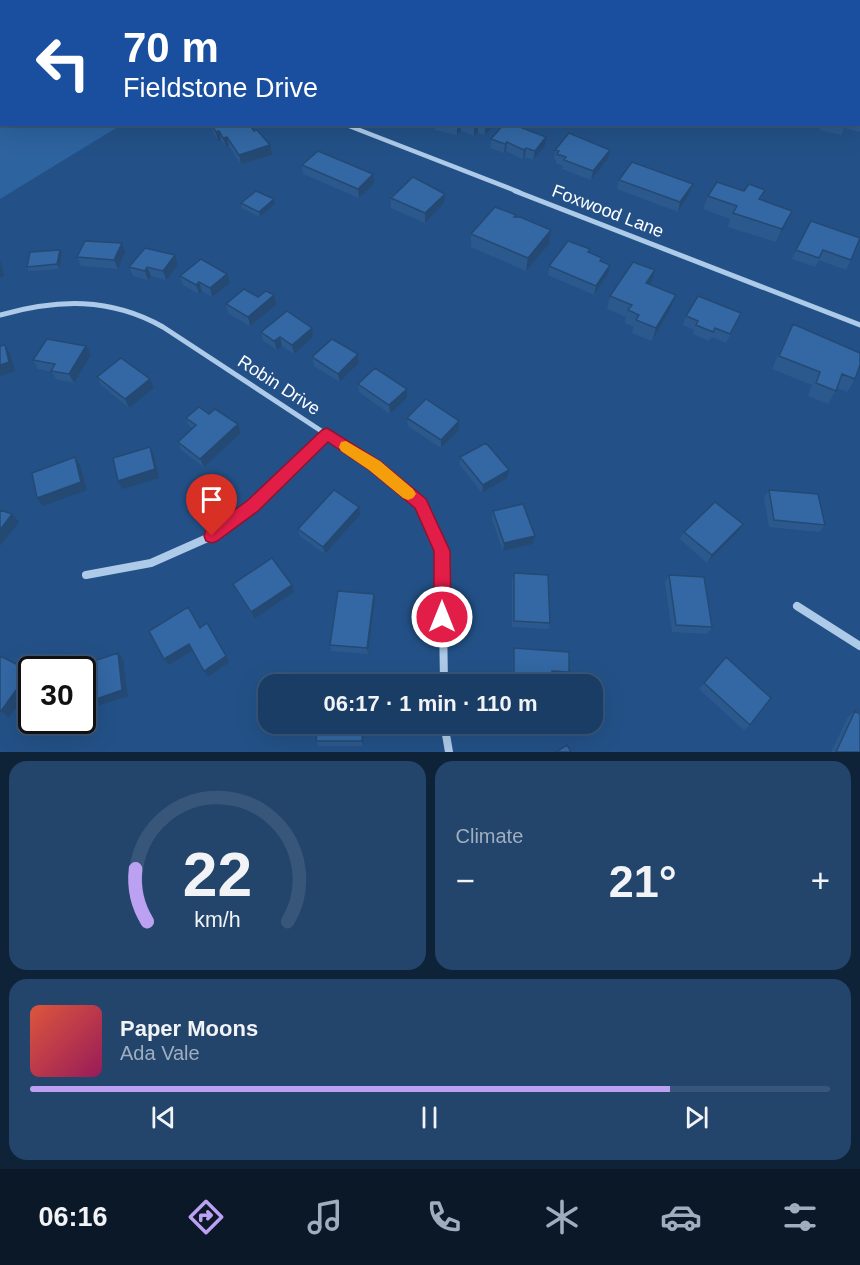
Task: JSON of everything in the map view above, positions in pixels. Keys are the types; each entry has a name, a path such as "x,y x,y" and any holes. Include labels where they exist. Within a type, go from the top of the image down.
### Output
{"street":[{"name":"Foxwood Lane","path":"349,126 860,326"},
{"name":"Robin Drive","path":"0,315 55,305 102,306 134,312 163,327 374,465 420,504 442,551 444,674"},
{"path":"86,575 151,563 212,536 252,506 327,434"},
{"path":"797,606 860,646"},
{"path":"446,734 449,752"}],"shaded area":[{"path":"0,126 119,126 0,199"}],"building":[{"path":"212,126 250,126 270,145 239,155 227,137 223,138 219,131 216,132"},
{"path":"502,126 524,126 522,128 546,137 535,151 526,148 524,150 507,142 505,144 491,139"},
{"path":"569,133 610,150 593,171 564,160 566,157 557,154 559,151 555,150"},
{"path":"318,151 373,174 358,189 302,165"},
{"path":"632,162 693,184 680,202 619,180"},
{"path":"413,177 445,194 425,213 391,198"},
{"path":"717,182 744,191 749,184 765,190 759,199 792,211 782,229 733,213 737,206 708,196"},
{"path":"256,191 274,199 259,212 241,203"},
{"path":"495,207 516,215 514,217 520,217 551,230 528,258 471,234"},
{"path":"811,221 860,238 851,260 823,250 819,258 796,250"},
{"path":"85,241 122,243 114,260 77,257"},
{"path":"568,241 590,249 588,252 602,258 600,261 610,265 596,286 549,266"},
{"path":"145,248 175,255 163,271 147,267 145,271 129,267"},
{"path":"60,250 57,264 27,267 30,252"},
{"path":"201,259 227,274 210,288 199,282 196,285 180,276"},
{"path":"633,262 655,270 646,283 676,295 656,328 636,320 639,315 628,310 632,305 610,296"},
{"path":"244,289 258,297 266,291 274,295 248,317 226,304"},
{"path":"698,296 741,313 730,334 715,328 713,332 696,325 698,321 686,316"},
{"path":"287,311 312,328 292,345 280,337 274,341 261,332"},
{"path":"793,324 860,353 860,365 855,379 842,374 836,391 816,383 820,372 779,356"},
{"path":"47,339 86,346 69,374 51,371 55,364 33,360"},
{"path":"332,339 358,354 338,374 312,357"},
{"path":"5,345 9,362 0,365 0,346"},
{"path":"121,358 150,379 125,399 97,377"},
{"path":"375,368 407,389 389,405 358,384"},
{"path":"426,399 459,421 441,440 407,418"},
{"path":"199,407 209,414 215,409 238,424 200,459 178,442 196,425 186,418"},
{"path":"486,443 509,470 483,485 460,457"},
{"path":"150,447 155,469 118,481 113,458"},
{"path":"75,457 81,482 37,498 32,473"},
{"path":"334,490 359,507 323,547 298,529"},
{"path":"769,490 818,494 825,525 774,520"},
{"path":"715,502 743,524 712,555 684,532"},
{"path":"523,504 535,536 504,543 493,511"},
{"path":"0,510 12,514 0,530"},
{"path":"272,558 292,585 251,612 233,584"},
{"path":"514,573 548,575 550,623 514,621"},
{"path":"669,575 704,577 712,627 676,625"},
{"path":"338,591 374,594 367,648 330,645"},
{"path":"188,607 200,628 207,623 226,656 204,671 189,644 164,659 149,631"},
{"path":"514,648 569,652 569,672 514,674"},
{"path":"118,653 122,690 96,699 96,660"},
{"path":"0,656 18,665 18,688 0,711"},
{"path":"726,657 771,698 750,725 704,683"},
{"path":"855,711 860,714 860,752 836,752"},
{"path":"317,734 362,734 362,741 316,741"},
{"path":"567,745 571,752 556,752"}],"slow traffic":[{"path":"346,447 374,465 408,494"}],"route":[{"path":"212,536 252,506 327,434 374,465 420,504 442,551 442,617"}]}
